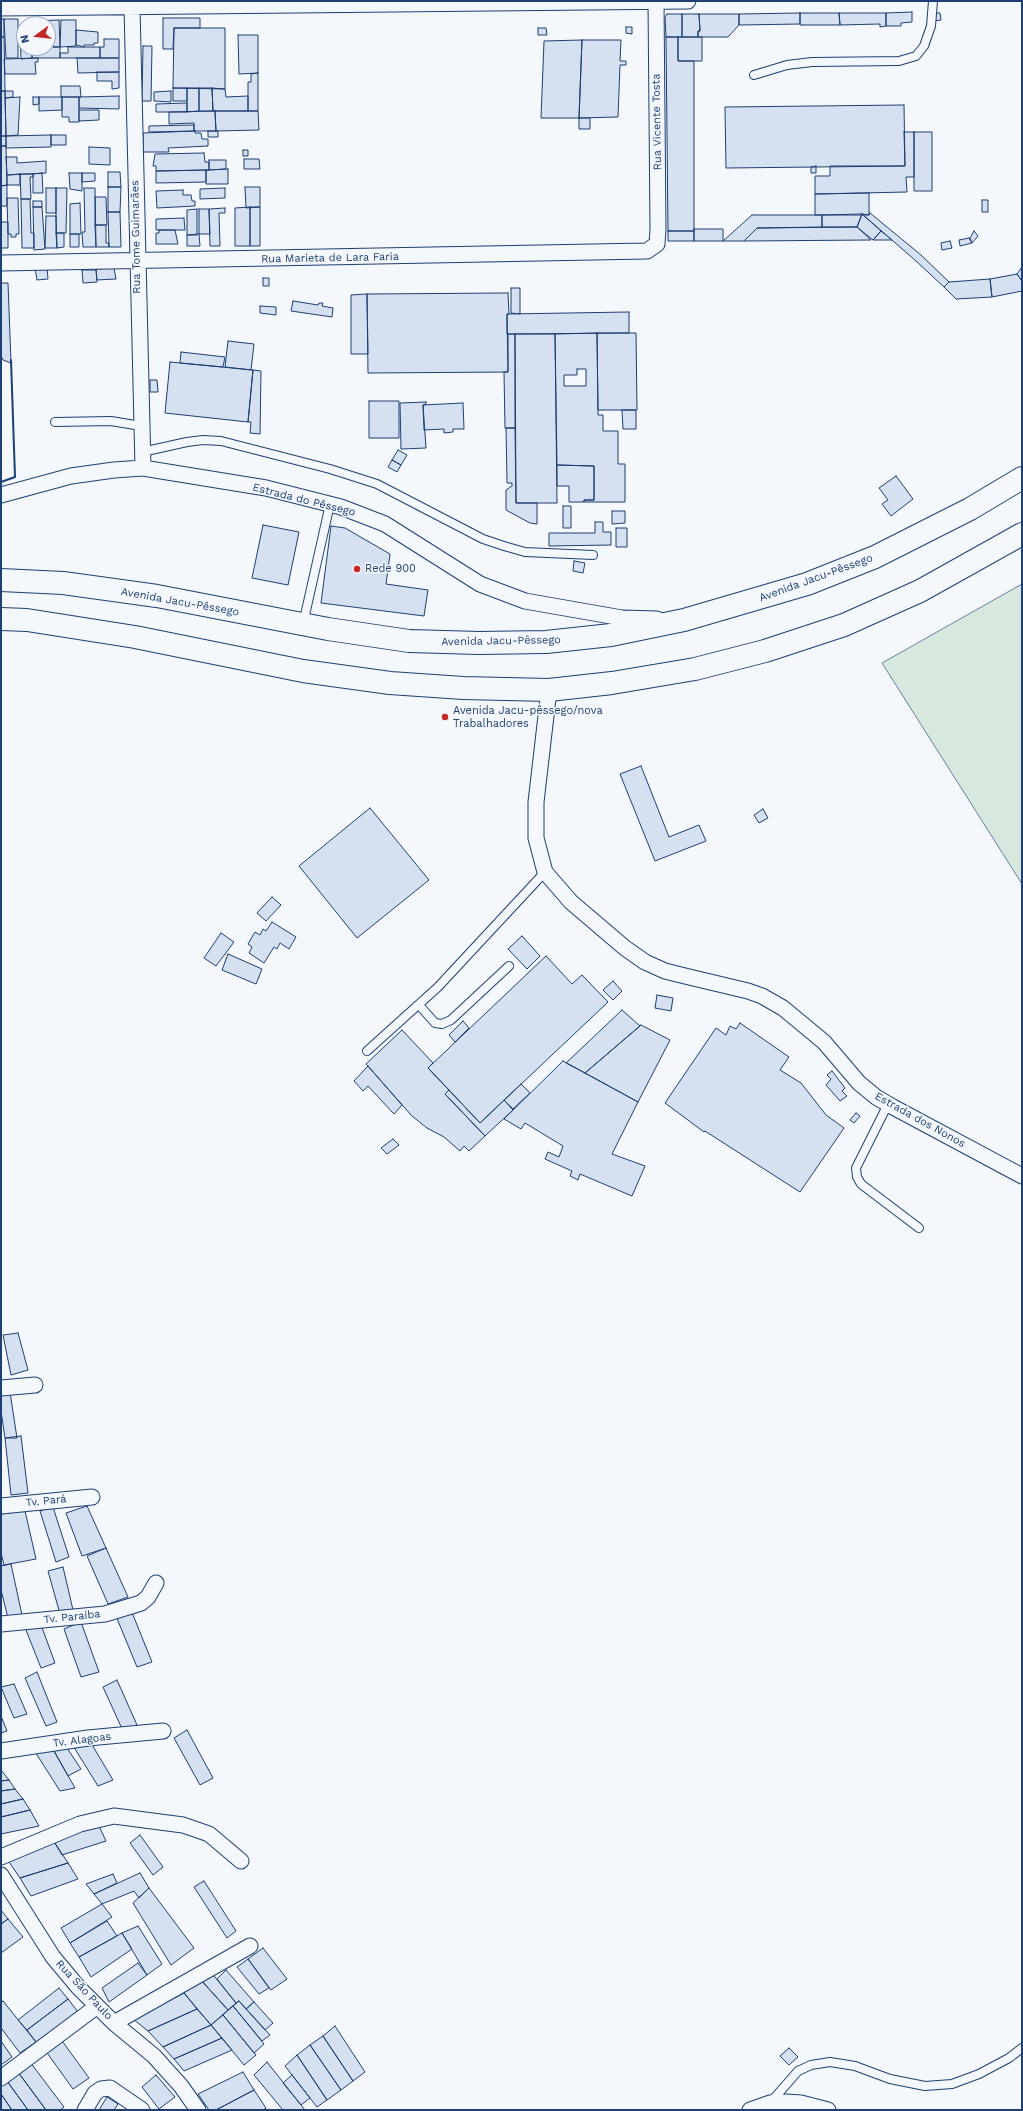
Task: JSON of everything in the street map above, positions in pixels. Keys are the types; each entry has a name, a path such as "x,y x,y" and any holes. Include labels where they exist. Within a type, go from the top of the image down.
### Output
{"highway":[{"name":"Avenida Jacu-Pêssego","path":"1,580 63,583 157,596 303,625 409,641 479,643 546,642 568,640 612,635 684,620 807,584 875,558 970,509 1022,478"},
{"path":"1,619 27,620 127,636 302,671 390,684 463,688 549,690 612,683 695,669 765,651 844,625 920,591 1022,534"}],"street":[{"name":"Rua Vicente Tosta","path":"656,1 657,244"},
{"path":"1,8 688,1"},
{"name":"Rua Tome Guimarães","path":"132,7 136,261 143,468"},
{"name":"Rua Marieta de Lara Faria","path":"1,263 640,252 652,249 657,244"},
{"name":"Estrada do Pêssego","path":"1,495 71,476 114,470 143,468 266,488 330,504 384,524 480,584 525,601 622,618 684,620"},
{"name":"Estrada dos Nonos","path":"549,690 536,802 536,838 546,872 571,902 625,948 645,962 665,971 748,991 762,996 783,1008 824,1042 859,1083 888,1104 1022,1176"},
{"path":"1,1388 35,1385"},
{"name":"Tv. Pará","path":"1,1506 92,1497"},
{"name":"Tv. Paraíba","path":"1,1624 105,1614 141,1603 148,1597 156,1583"},
{"name":"Tv. Alagoas","path":"1,1752 88,1738 162,1731"},
{"path":"1,1857 80,1824 114,1816 183,1825 208,1834 241,1861"},
{"name":"Rua São Paulo","path":"1,1875 53,1957 96,2007 154,2056 181,2086 198,2110"},
{"path":"114,2022 250,1946"},
{"path":"1,2078 96,2007"},
{"path":"85,2110 95,2093 101,2089 110,2088 142,2110"},
{"path":"750,2110 770,2103 801,2103 828,2110"}],"lane":[{"path":"754,75 787,65 812,62 899,61 916,56 924,46 931,26 933,1"},
{"path":"55,422 111,420 141,426"},
{"path":"142,452 187,442 203,440 221,441 330,469 377,484 483,539 504,546 525,552 593,555"},
{"path":"303,625 330,504"},
{"path":"367,1051 420,1005 546,872"},
{"path":"420,1005 434,1023 442,1024 451,1020 509,966"},
{"path":"888,1104 856,1168 857,1177 861,1184 919,1228"},
{"path":"770,2103 798,2072 811,2065 830,2062 855,2066 890,2079 925,2086 952,2084 979,2074 1009,2058 1022,2048"}],"shaded area":[{"path":"1022,584 1022,884 882,663"}],"building":[{"path":"912,12 912,22 901,23 901,26 886,26 886,13"},
{"path":"800,13 800,24 739,25 739,14"},
{"path":"800,13 839,13 840,25 800,25"},
{"path":"839,13 886,13 886,26 880,27 880,24 840,25"},
{"path":"933,13 940,13 941,20 933,21"},
{"path":"667,14 682,14 682,37 666,37 665,17"},
{"path":"682,14 699,14 700,31 698,31 698,37 682,37"},
{"path":"699,14 739,14 739,25 728,37 698,37 698,31 700,31"},
{"path":"163,18 200,18 200,28 174,28 173,49 163,49"},
{"path":"1,19 4,19 4,37 1,37"},
{"path":"4,19 16,19 16,56 18,56 18,58 6,58"},
{"path":"56,20 59,20 60,47 56,47"},
{"path":"61,20 76,20 76,46 60,47"},
{"path":"626,27 632,27 632,34 626,33"},
{"path":"174,28 225,28 225,89 173,88"},
{"path":"538,28 546,28 547,35 538,35"},
{"path":"76,30 98,32 98,43 94,43 94,45 84,45 84,47 76,45"},
{"path":"238,35 258,35 258,73 239,74"},
{"path":"1,37 4,37 5,91 1,91"},
{"path":"666,37 678,37 678,61 694,61 694,231 668,231"},
{"path":"678,37 702,37 702,61 678,61"},
{"path":"104,39 119,39 119,58 100,58 100,47 104,47"},
{"path":"582,40 579,118 541,118 544,41"},
{"path":"582,40 621,40 620,61 626,61 626,65 620,65 618,117 579,118"},
{"path":"143,46 152,46 151,101 142,101"},
{"path":"56,47 60,47 60,58 32,58 32,56 56,56"},
{"path":"68,47 100,47 100,58 60,58 60,53 68,53"},
{"path":"21,56 32,56 32,58 21,59"},
{"path":"38,58 38,62 35,62 36,74 5,74 4,59"},
{"path":"77,58 119,58 119,72 78,73"},
{"path":"97,72 119,72 119,88 112,89 112,81 97,81"},
{"path":"258,73 258,111 248,111 248,82 251,82 251,74"},
{"path":"61,86 80,86 81,97 61,97"},
{"path":"173,88 187,88 187,101 173,101"},
{"path":"187,88 199,88 199,111 187,112"},
{"path":"199,88 212,88 213,111 199,111"},
{"path":"212,88 225,89 226,97 248,96 248,111 213,111"},
{"path":"1,91 5,91 6,136 1,136"},
{"path":"5,91 13,91 13,97 5,98"},
{"path":"171,91 171,102 154,101 154,92"},
{"path":"119,96 119,109 79,108 79,97"},
{"path":"20,97 18,135 6,136 5,98"},
{"path":"33,97 39,97 39,104 33,105"},
{"path":"39,97 62,97 62,110 39,111"},
{"path":"62,97 79,97 79,122 69,122 69,117 62,117"},
{"path":"187,103 187,112 156,112 156,104"},
{"path":"904,105 905,166 726,168 725,107"},
{"path":"79,110 99,110 99,120 79,121"},
{"path":"215,111 216,131 194,131 194,123 169,124 169,112"},
{"path":"215,111 258,111 259,130 216,131"},
{"path":"579,118 590,118 590,129 579,129"},
{"path":"194,125 194,131 149,132 149,126"},
{"path":"195,131 195,133 201,133 202,139 208,139 208,146 168,148 169,152 143,152 143,133"},
{"path":"208,131 218,131 218,137 208,137"},
{"path":"904,132 914,132 914,177 906,177 907,192 815,194 815,176 830,176 830,166 905,166"},
{"path":"914,132 932,132 932,191 914,191"},
{"path":"51,135 66,135 66,145 51,145"},
{"path":"51,135 51,147 6,148 6,136"},
{"path":"1,136 6,136 6,146 1,146"},
{"path":"1,146 6,146 7,185 1,186"},
{"path":"89,147 110,148 110,165 89,164"},
{"path":"243,150 248,150 248,156 243,156"},
{"path":"204,153 205,162 209,162 209,170 156,171 156,166 153,166 155,154"},
{"path":"6,157 17,157 17,163 46,161 46,173 7,175"},
{"path":"244,159 259,159 260,169 244,169"},
{"path":"209,160 226,160 226,169 209,170"},
{"path":"816,166 816,173 811,173 811,167"},
{"path":"228,169 228,184 206,184 206,170"},
{"path":"206,170 206,182 156,183 156,171"},
{"path":"108,172 120,172 121,187 108,187"},
{"path":"42,173 43,193 33,193 33,174"},
{"path":"69,173 82,173 82,191 70,189"},
{"path":"82,173 95,173 95,181 82,182"},
{"path":"20,174 20,185 7,185 7,175"},
{"path":"20,174 33,174 33,177 30,177 31,199 21,199"},
{"path":"7,185 7,206 1,206 1,186"},
{"path":"108,187 121,187 120,212 108,212"},
{"path":"245,187 260,187 260,207 246,208"},
{"path":"46,188 56,188 56,213 46,213"},
{"path":"56,188 67,188 66,233 56,233"},
{"path":"84,188 95,188 96,247 83,247 82,232 85,232"},
{"path":"225,188 225,198 200,199 200,189"},
{"path":"183,190 183,195 191,195 192,201 195,201 195,206 157,208 156,191"},
{"path":"869,193 869,215 815,215 815,194"},
{"path":"95,197 106,197 107,225 95,225"},
{"path":"7,198 18,198 19,234 16,234 16,237 11,237 11,234 8,234"},
{"path":"21,199 30,199 31,233 34,233 34,248 22,248"},
{"path":"982,200 988,200 988,212 982,212"},
{"path":"33,201 42,201 42,207 33,207"},
{"path":"80,203 81,234 70,234 70,204"},
{"path":"33,207 42,207 45,249 34,250"},
{"path":"250,207 260,207 260,246 250,246"},
{"path":"250,207 250,246 235,246 235,208"},
{"path":"225,208 225,213 219,213 220,246 210,246 209,209"},
{"path":"197,209 197,235 187,235 187,210"},
{"path":"199,209 209,209 210,234 199,234"},
{"path":"108,212 120,212 121,247 109,247"},
{"path":"870,213 921,255 949,282 944,287 862,214 869,215"},
{"path":"862,214 857,227 822,227 822,215"},
{"path":"862,214 881,231 873,240 857,227"},
{"path":"752,215 822,215 822,227 757,228 744,241 723,241"},
{"path":"46,216 56,216 57,248 45,248"},
{"path":"184,218 185,230 156,230 156,219"},
{"path":"1,222 8,222 8,248 1,248"},
{"path":"95,225 106,225 106,243 109,243 109,247 96,247"},
{"path":"857,227 871,240 744,241 757,228"},
{"path":"694,229 723,229 723,241 694,241"},
{"path":"159,230 175,230 178,244 156,244 156,233 159,233"},
{"path":"668,231 694,231 694,241 668,241"},
{"path":"881,231 892,240 873,240"},
{"path":"974,231 978,236 972,243 970,238"},
{"path":"56,233 64,233 64,247 57,248"},
{"path":"70,234 79,234 79,247 70,247"},
{"path":"199,234 200,246 187,246 187,235"},
{"path":"969,238 972,243 960,246 959,240"},
{"path":"950,241 952,248 942,250 941,243"},
{"path":"47,267 48,279 37,280 35,268"},
{"path":"1022,267 1022,281 1017,274"},
{"path":"114,268 116,279 97,280 96,269"},
{"path":"82,270 96,270 97,282 83,283"},
{"path":"1017,274 1022,281 1022,291 992,297 990,279"},
{"path":"263,278 269,278 269,286 263,286"},
{"path":"990,279 992,297 956,299 944,287 949,282"},
{"path":"1,283 8,283 11,363 3,360 1,356"},
{"path":"511,288 520,288 520,314 511,313"},
{"path":"508,293 508,372 368,373 367,294"},
{"path":"367,294 368,354 351,354 351,295"},
{"path":"293,301 318,305 319,303 323,303 322,306 333,308 332,317 291,311"},
{"path":"260,306 276,307 276,315 260,313"},
{"path":"629,312 629,333 507,334 507,314"},
{"path":"597,333 598,415 603,415 603,431 618,431 618,464 625,464 625,502 584,502 584,500 594,500 594,466 557,465 555,334","holes":["577,369 586,369 586,386 564,386 564,375 577,375"]},
{"path":"597,333 636,333 637,410 598,410"},
{"path":"508,334 515,334 515,428 505,428 504,372 508,372"},
{"path":"515,334 555,334 557,503 516,503"},
{"path":"228,341 254,344 251,370 225,367"},
{"path":"181,352 225,357 223,367 180,363"},
{"path":"170,362 253,370 248,422 165,413"},
{"path":"253,370 261,371 260,434 250,433 251,422 248,422"},
{"path":"150,380 157,380 158,392 150,392"},
{"path":"369,401 399,401 399,438 369,438"},
{"path":"426,402 426,404 423,405 426,448 401,449 400,403"},
{"path":"463,403 464,429 453,429 453,432 444,433 444,429 424,430 423,405"},
{"path":"622,410 636,410 636,429 623,429"},
{"path":"506,428 515,428 516,503 537,503 537,524 530,523 506,510 506,490 512,486 512,483 507,483"},
{"path":"398,450 407,455 401,465 392,460"},
{"path":"392,460 401,465 397,472 388,467"},
{"path":"557,465 594,466 594,500 569,502 569,486 557,486"},
{"path":"896,476 913,499 891,516 882,504 888,500 879,488"},
{"path":"563,506 571,506 571,528 563,528"},
{"path":"612,511 625,511 625,523 612,524"},
{"path":"595,522 603,522 603,532 611,532 611,545 549,546 549,533 595,533"},
{"path":"263,525 299,532 288,585 252,578"},
{"name":"Rede 900","path":"331,526 345,528 390,554 386,584 428,590 424,616 321,603"},
{"path":"616,528 627,528 627,547 616,547"},
{"path":"574,561 585,563 583,573 573,571"},
{"path":"641,766 669,837 699,825 706,841 655,861 620,774"},
{"path":"370,808 429,880 357,938 299,866"},
{"path":"763,809 768,818 759,823 754,815"},
{"path":"272,897 281,905 266,921 257,913"},
{"path":"272,922 296,937 289,949 280,943 277,949 274,947 264,963 249,953 252,947 248,944 255,932 260,935 263,929 266,931"},
{"path":"221,933 234,942 216,966 204,958"},
{"path":"522,936 540,956 527,969 508,949"},
{"path":"228,954 262,969 256,984 222,970"},
{"path":"546,956 572,984 582,975 608,1002 480,1123 428,1068"},
{"path":"613,981 622,991 613,1000 603,990"},
{"path":"657,995 673,998 671,1011 655,1008"},
{"path":"622,1010 640,1026 585,1073 566,1063"},
{"path":"463,1021 469,1028 455,1042 449,1035"},
{"path":"740,1023 789,1057 780,1070 801,1083 826,1115 844,1128 800,1192 705,1131 704,1132 665,1103 716,1028 726,1035 730,1026 736,1029"},
{"path":"641,1025 670,1040 638,1102 585,1073"},
{"path":"402,1030 433,1063 428,1068 449,1090 445,1094 485,1136 469,1151 464,1146 460,1151 444,1137 427,1128 412,1116 366,1064"},
{"path":"563,1061 638,1102 612,1154 645,1166 632,1196 580,1174 578,1180 570,1176 572,1171 545,1159 548,1152 559,1157 563,1146 525,1123 521,1129 504,1119"},
{"path":"368,1066 402,1105 394,1114 368,1086 363,1091 354,1081"},
{"path":"832,1071 845,1088 842,1091 847,1096 840,1101 826,1085 831,1079 827,1075"},
{"path":"521,1084 530,1093 513,1109 504,1100"},
{"path":"449,1090 480,1123 504,1100 513,1110 485,1136 445,1094"},
{"path":"856,1113 860,1116 854,1123 850,1120"},
{"path":"393,1139 399,1145 387,1154 381,1148"},
{"path":"18,1333 28,1370 11,1375 3,1335"},
{"path":"10,1392 17,1438 5,1438 1,1411 1,1393"},
{"path":"21,1436 28,1493 11,1495 5,1438"},
{"path":"87,1506 106,1548 82,1556 66,1513"},
{"path":"53,1507 69,1557 56,1562 40,1511"},
{"path":"25,1511 36,1559 4,1565 1,1553 1,1514"},
{"path":"106,1548 128,1597 108,1604 87,1556"},
{"path":"11,1564 22,1615 8,1618 1,1590 1,1566"},
{"path":"63,1567 73,1610 60,1614 48,1571"},
{"path":"131,1610 152,1662 137,1667 116,1616"},
{"path":"40,1622 55,1663 41,1668 24,1625"},
{"path":"81,1622 99,1672 81,1677 64,1629"},
{"path":"37,1672 57,1722 46,1726 25,1678"},
{"path":"117,1680 137,1725 123,1731 103,1687"},
{"path":"14,1684 27,1714 14,1718 1,1687"},
{"path":"1,1716 7,1731 1,1733"},
{"path":"187,1730 213,1778 200,1785 174,1738"},
{"path":"88,1738 113,1780 98,1786 70,1741"},
{"path":"63,1742 81,1769 68,1776 50,1744"},
{"path":"50,1744 75,1788 60,1791 32,1747"},
{"path":"1,1770 9,1780 1,1781"},
{"path":"9,1780 15,1789 1,1791 1,1781"},
{"path":"15,1789 23,1799 1,1804 1,1791"},
{"path":"23,1799 30,1810 1,1817 1,1804"},
{"path":"30,1810 39,1826 1,1834 1,1817"},
{"path":"99,1826 106,1841 62,1855 53,1840"},
{"path":"140,1835 163,1867 153,1875 130,1843"},
{"path":"53,1840 68,1863 20,1878 7,1859"},
{"path":"68,1863 78,1879 31,1896 20,1878"},
{"path":"140,1873 149,1888 139,1898 134,1891 102,1904 94,1894"},
{"path":"113,1874 117,1883 94,1894 86,1884"},
{"path":"204,1881 236,1931 227,1938 194,1887"},
{"path":"149,1888 194,1948 171,1965 133,1903"},
{"path":"102,1904 112,1917 70,1943 61,1928"},
{"path":"1,1910 8,1919 1,1924"},
{"path":"8,1919 23,1937 1,1953 1,1924"},
{"path":"107,1921 117,1936 79,1957 70,1943"},
{"path":"138,1926 162,1964 147,1975 122,1933"},
{"path":"122,1933 132,1949 91,1977 79,1957"},
{"path":"263,1948 287,1979 271,1990 248,1959"},
{"path":"248,1959 269,1988 259,1994 237,1967"},
{"path":"138,1963 147,1975 109,2002 102,1988"},
{"path":"226,1970 254,2002 246,2009 239,2001 236,2003 217,1979"},
{"path":"210,1971 236,2003 228,2010 200,1979"},
{"path":"200,1979 228,2010 211,2025 184,1993"},
{"path":"59,1988 68,1999 27,2030 18,2020"},
{"path":"184,1993 197,2009 148,2031 133,2019"},
{"path":"68,1999 78,2012 36,2042 27,2030"},
{"path":"3,2001 36,2042 20,2053 1,2028 1,2003"},
{"path":"239,2001 270,2035 262,2041 233,2006"},
{"path":"254,2002 273,2023 265,2030 246,2009"},
{"path":"233,2006 264,2044 254,2053 223,2015"},
{"path":"197,2009 211,2025 163,2047 148,2031"},
{"path":"223,2015 256,2055 244,2065 211,2025"},
{"path":"211,2025 222,2038 174,2059 163,2047"},
{"path":"335,2026 365,2072 353,2081 323,2036"},
{"path":"323,2036 353,2081 341,2090 310,2045"},
{"path":"60,2038 89,2078 73,2089 45,2050"},
{"path":"222,2038 232,2050 184,2071 174,2059"},
{"path":"1,2041 12,2057 1,2065"},
{"path":"310,2045 341,2090 327,2100 297,2055"},
{"path":"789,2048 798,2057 789,2065 780,2056"},
{"path":"297,2055 327,2100 317,2107 285,2066"},
{"path":"30,2062 64,2107 60,2110 46,2110 18,2072"},
{"path":"267,2062 305,2110 283,2110 254,2075"},
{"path":"18,2072 46,2110 28,2110 7,2081"},
{"path":"243,2072 254,2090 216,2110 209,2110 198,2094"},
{"path":"156,2075 175,2097 159,2109 142,2087"},
{"path":"292,2075 310,2098 301,2105 283,2083"},
{"path":"7,2081 28,2110 12,2110 1,2094 1,2086"},
{"path":"254,2090 266,2108 263,2110 216,2110"},
{"path":"1,2094 12,2110 1,2110"},
{"path":"107,2097 118,2104 114,2110 99,2110"}],"wall":[{"path":"1,482 15,477 11,360"}],"place":[{"name":"Rede 900","path":"357,569"},
{"name":"Avenida Jacu-pêssego/nova Trabalhadores","path":"445,717"}]}
